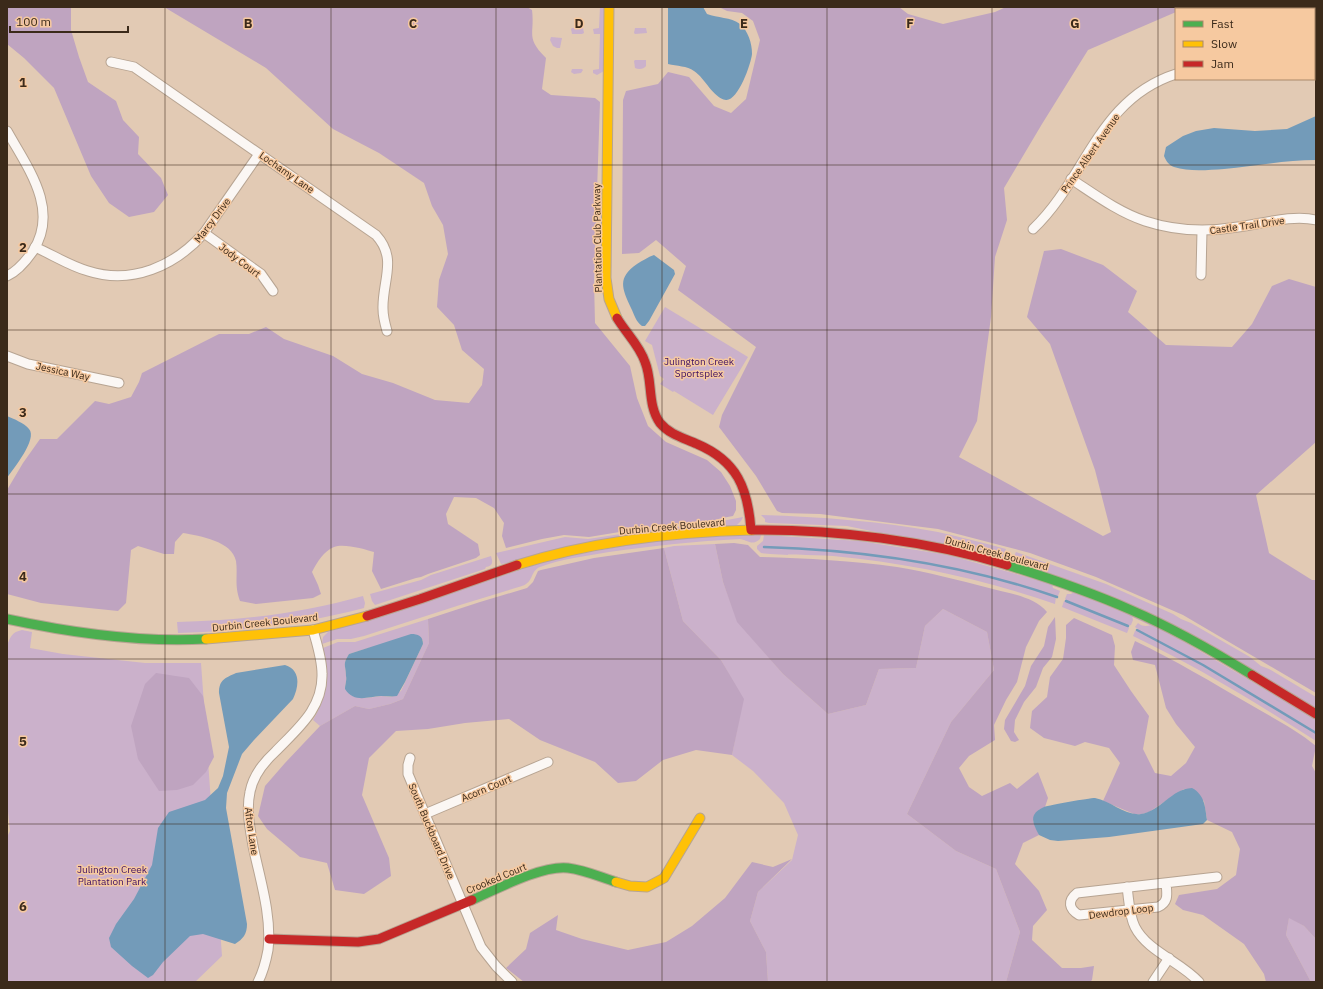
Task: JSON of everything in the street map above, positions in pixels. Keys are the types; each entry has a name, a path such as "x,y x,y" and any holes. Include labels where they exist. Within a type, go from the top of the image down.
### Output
{"street":[{"name":"Plantation Club Parkway","path":"609,7 606,278 608,298 618,321 638,347 646,361 650,373 653,406 658,421 672,434 696,443 709,450 722,458 732,468 741,480 746,494 751,515 751,530"},
{"name":"Lochamy Lane","path":"111,62 134,67 376,235 382,241 388,257 383,309 386,331"},
{"name":"Prince Albert Avenue","path":"1033,229 1049,213 1111,120 1125,103 1157,82 1175,74"},
{"path":"7,131 36,184 41,198 43,212 42,226 35,247 23,264 7,276"},
{"name":"Marcy Drive","path":"35,247 76,267 104,275 131,275 159,268 173,261 195,243 204,233 260,154"},
{"name":"Castle Trail Drive","path":"1071,179 1126,213 1145,221 1168,227 1202,231 1236,228 1304,218 1316,220"},
{"path":"1202,231 1202,275"},
{"name":"Jody Court","path":"204,233 261,274 273,291"},
{"name":"Jessica Way","path":"7,356 28,364 119,383"},
{"name":"Durbin Creek Boulevard","path":"7,619 105,636 143,639 210,639 313,630 386,610 499,570 559,553 620,541 700,532 751,530 814,532 896,541 970,555 1049,578 1090,593 1161,624 1197,643 1316,714"},
{"name":"Afton Lane","path":"258,982 264,969 269,939 266,910 250,829 248,802 252,785 259,769 306,719 318,698 322,674 313,630"},
{"name":"South Buckboard Drive","path":"410,758 408,774 481,947 496,966 512,982"},
{"name":"Acorn Court","path":"425,814 548,762"},
{"name":"Crooked Court","path":"269,939 358,942 379,939 540,871 553,868 574,869 634,887 655,884 666,876 671,870 700,818"},
{"name":"Dewdrop Loop","path":"1166,883 1168,895 1167,900 1164,904 1158,907 1079,915 1074,912 1070,905 1070,900 1077,893 1218,877"},
{"path":"1127,887 1130,910 1135,927 1140,935 1199,982"},
{"path":"1153,982 1168,958"}],"green space":[{"path":"600,7 605,7 604,71 597,75 593,73 593,70 599,69 600,34 594,34 593,29 599,28"},
{"path":"572,28 583,28 584,33 572,34"},
{"path":"635,28 646,28 647,33 635,34"},
{"path":"551,37 562,38 560,48 553,46 550,40"},
{"path":"635,60 646,60 646,66 641,69 635,68"},
{"path":"572,69 583,70 581,73 574,74 571,72"},
{"name":"Julington Creek Sportsplex","path":"665,307 748,357 713,415 660,384 664,379 660,376 652,345 645,341"},
{"path":"761,515 828,518 916,528 1006,549 1002,558 847,526 769,523 765,522 765,519"},
{"path":"743,517 737,525 501,564 496,553 565,537 588,539 641,531 710,525"},
{"path":"761,535 760,539 753,543 740,539 674,544 609,552 556,562 537,569 528,582 522,586 364,636 351,639 337,639 322,644 323,637 328,632 554,559 639,543 682,538"},
{"path":"764,535 860,541 948,555 1052,584 1053,588 1060,591 1056,597 1055,604 1001,587 946,573 890,563 833,556 761,553 757,549 757,546 763,541"},
{"path":"715,544 723,582 738,622 783,674 828,714 866,705 879,669 916,668 925,626 943,609 987,632 994,670 951,722 907,814 956,851 996,869 1020,932 1006,982 768,982 766,952 750,921 758,892 792,860 798,835 784,803 753,771 732,755 743,699 721,660 683,621 664,548 674,546"},
{"path":"1016,552 1106,584 1191,623 1250,657 1261,666 1269,669 1316,697 1316,710 1272,683 1014,561"},
{"path":"491,556 492,563 485,569 375,605 372,601 370,594 421,580 431,575"},
{"path":"1074,592 1132,616 1133,620 1131,625 1128,626 1129,628 1127,633 1062,607 1064,601 1066,600 1067,594"},
{"path":"363,596 365,603 364,608 341,614 272,626 178,633 177,622 224,620 271,615 317,607"},
{"path":"428,619 429,643 403,699 369,709 355,706 320,726 313,720 322,702 326,685 326,667 323,648 338,642 355,642","holes":["423,640 423,644 401,691 391,697 382,696 366,698 345,689 345,663 349,654 368,648"]},
{"path":"1138,623 1144,626 1151,625 1181,640 1316,719 1316,741 1226,686 1133,636 1135,631 1138,629 1135,627"},
{"name":"Julington Creek Plantation Park","path":"22,630 32,632 30,648 63,654 145,663 201,663 222,956 195,982 7,982 7,837 10,831 7,802 7,646 12,635"},
{"path":"1289,917 1304,926 1316,939 1316,982 1311,982 1286,935"}],"shaded area":[{"path":"7,7 71,7 71,30 88,82 116,101 123,120 139,137 138,154 161,178 168,195 154,212 129,217 109,203 91,176 54,88 24,58 7,44"},
{"path":"164,7 527,7 532,10 533,40 539,51 546,58 542,89 551,95 595,98 600,102 594,281 595,323 630,366 637,398 648,426 666,442 707,460 721,472 730,486 736,501 736,510 733,516 708,522 684,523 644,528 589,537 564,535 506,548 502,536 504,523 494,508 476,498 454,497 446,514 448,524 478,544 480,555 476,558 421,577 381,589 372,571 374,552 354,547 338,546 330,549 324,554 312,572 321,594 313,598 256,604 240,601 237,585 236,561 233,554 222,544 206,538 183,533 175,542 174,554 164,554 138,546 131,550 126,603 118,611 41,603 7,594 7,490 23,463 40,439 57,439 95,401 109,404 131,397 142,373 219,334 249,334 266,327 284,339 333,356 362,374 393,383 435,400 469,403 482,385 484,369 462,350 454,325 437,307 439,280 448,254 443,225 432,206 424,183 379,153 333,129 266,68"},
{"path":"719,7 899,7 908,14 943,24 995,12 1006,7 1187,7 1175,8 1175,12 1088,50 1004,188 1007,220 995,257 991,317 977,421 959,457 1103,536 1111,532 1095,470 1050,344 1027,317 1044,251 1061,249 1103,265 1137,291 1128,312 1166,345 1232,347 1252,324 1272,286 1289,279 1316,287 1316,442 1256,495 1269,553 1312,580 1316,580 1316,693 1183,615 1096,577 1030,553 938,529 820,514 782,513 777,511 756,476 719,427 722,415 756,347 678,290 686,266 656,240 639,253 622,254 623,100 626,91 658,84 668,72 689,77 714,106 731,113 746,99 760,40 753,21 742,13 727,11"},
{"path":"734,543 748,545 760,557 863,563 897,567 932,574 1020,596 1035,602 1047,612 1039,621 1026,647 1017,682 1006,700 994,725 995,740 969,756 959,768 969,787 982,796 1010,783 1017,789 1038,772 1048,798 1045,807 1039,810 1033,821 1039,835 1023,843 1015,864 1039,891 1047,910 1033,926 1032,940 1062,968 1094,966 1092,980 1090,982 1006,982 1020,932 996,869 956,851 907,814 951,722 994,670 987,632 943,609 925,626 916,668 879,669 866,705 828,714 783,674 737,622 723,582 715,544"},
{"path":"664,548 683,621 721,660 744,699 732,755 696,750 663,760 636,781 618,783 595,762 540,740 509,719 465,723 428,729 396,731 369,758 362,795 389,858 391,876 364,894 335,890 327,863 300,857 267,829 258,816 265,786 320,726 355,706 369,709 403,699 429,643 428,619 527,588 533,582 538,571 541,570 594,558"},
{"path":"1055,617 1056,639 1052,657 1043,668 1036,687 1024,702 1015,720 1014,732 1019,740 1015,742 1011,741 1004,729 1005,720 1025,686 1031,666 1044,646 1048,627"},
{"path":"1074,618 1112,635 1115,646 1114,665 1149,716 1143,749 1155,773 1171,776 1186,763 1195,747 1176,724 1166,708 1155,665 1133,660 1131,652 1135,641 1276,719 1316,746 1312,766 1316,773 1316,939 1304,926 1289,918 1286,935 1311,982 1266,982 1264,974 1244,944 1203,915 1183,910 1175,904 1179,895 1217,889 1236,875 1240,849 1232,832 1207,820 1204,801 1184,789 1149,812 1134,814 1103,801 1120,763 1109,748 1085,742 1075,746 1044,738 1030,728 1032,711 1047,697 1050,677 1063,659 1066,625"},
{"path":"156,673 189,678 203,696 214,757 206,772 193,785 177,790 159,791 138,759 131,726 145,684"},
{"path":"792,859 758,892 750,921 766,952 768,982 524,982 506,968 526,949 530,933 558,915 556,930 582,939 628,950 666,942 692,926 725,898 752,862 773,867"}],"water":[{"path":"668,7 703,7 707,14 732,20 740,24 745,30 751,46 751,59 739,89 731,99 726,100 717,96 698,74 691,69 668,64"},
{"path":"1316,116 1316,160 1281,162 1224,169 1192,170 1180,169 1172,166 1168,163 1164,156 1166,147 1183,136 1196,131 1214,128 1255,131 1287,129"},
{"path":"654,255 674,270 675,274 649,321 645,326 642,326 635,318 625,295 623,284 626,274 631,269"},
{"path":"7,416 19,421 29,429 31,434 28,447 7,478"},
{"path":"411,634 420,636 423,644 397,696 357,698 352,696 345,689 345,665 349,654"},
{"path":"285,665 294,671 297,679 297,689 293,699 242,754 227,793 226,808 247,924 245,933 235,944 203,934 190,936 163,962 153,975 148,978 111,947 109,938 116,924 134,899 152,865 158,828 169,812 205,800 218,788 223,776 229,747 219,693 221,682 236,673"},
{"path":"1192,788 1200,794 1204,802 1207,820 1203,824 1109,837 1058,841 1050,840 1039,835 1033,822 1033,817 1035,814 1038,810 1044,807 1095,798 1129,813 1141,814 1154,809 1178,792"}],"waterway":[{"path":"764,547 839,551 876,555 949,567 1057,597"},
{"path":"1066,601 1128,626"},
{"path":"1137,630 1203,665 1316,733"}],"traffic: fast":[{"path":"1007,565 1054,580 1116,603 1193,640 1252,675"},
{"path":"7,619 56,629 106,636 156,640 206,639"},
{"path":"472,900 533,874 557,868 580,870 616,882"}],"traffic: slow":[{"path":"609,7 606,278 609,299 617,318"},
{"path":"517,565 575,550 634,539 693,533 753,530"},
{"path":"206,639 313,630 367,616"},
{"path":"616,882 630,886 647,887 664,878 700,818"}],"traffic: jam":[{"path":"617,318 643,356 649,377 653,409 660,423 668,430 682,438 711,451 731,468 738,478 747,501 751,530"},
{"path":"753,530 784,530 848,534 881,538 946,549 1007,565"},
{"path":"367,616 517,565"},
{"path":"1252,675 1316,714"},
{"path":"269,939 358,942 379,939 472,900"}]}
